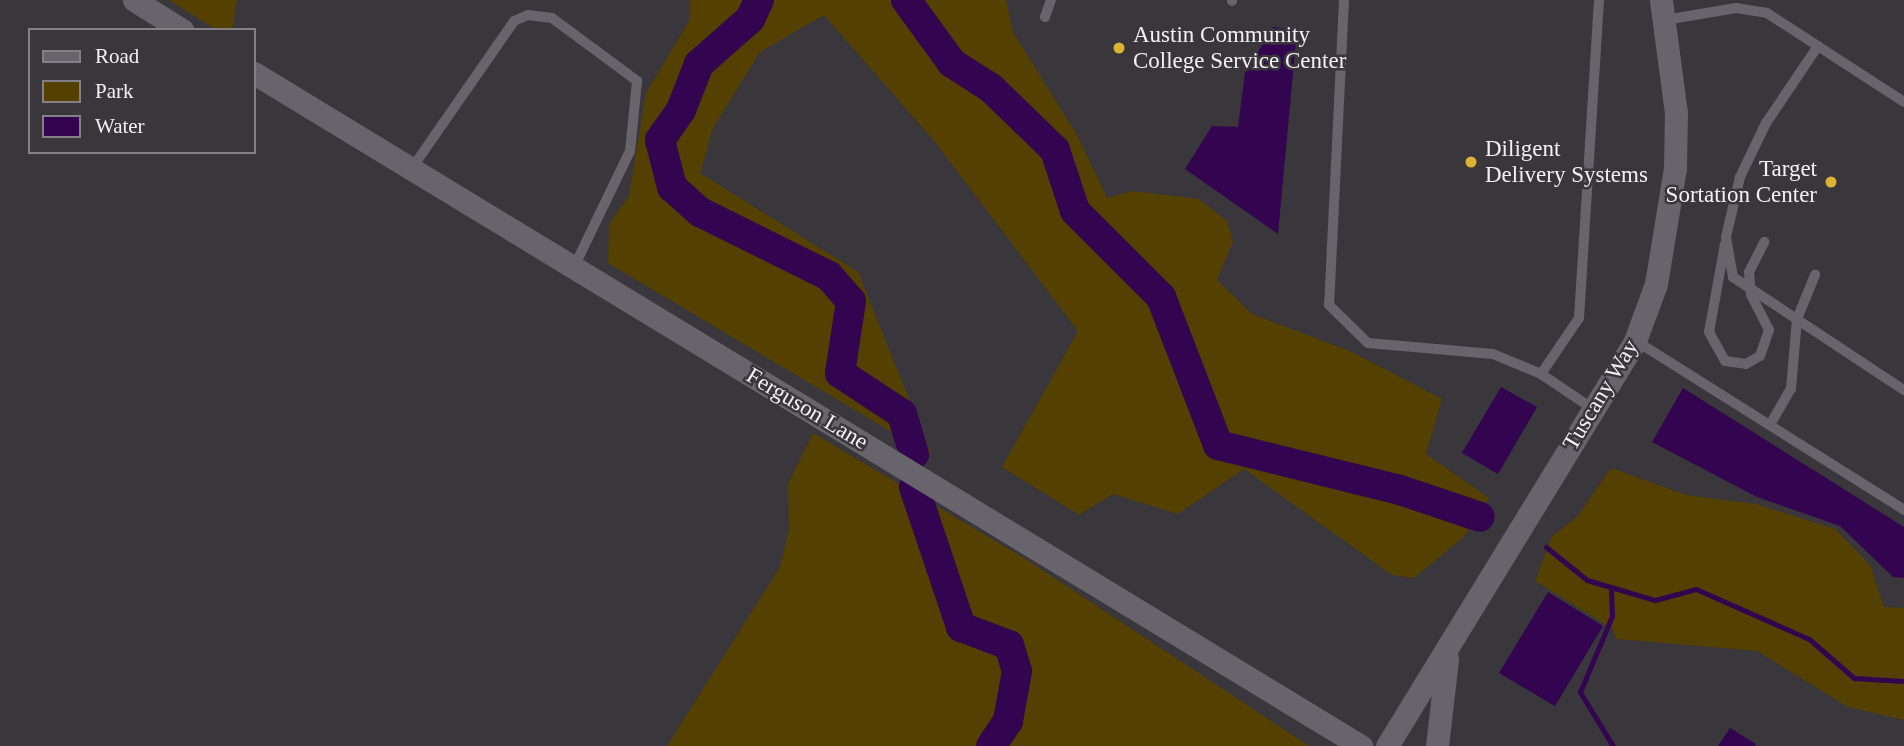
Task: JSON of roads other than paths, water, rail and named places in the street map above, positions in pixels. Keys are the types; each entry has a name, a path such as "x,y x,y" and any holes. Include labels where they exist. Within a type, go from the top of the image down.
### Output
{"street":[{"path":"134,0 180,28"},
{"name":"Tuscany Way","path":"1387,746 1635,341 1656,284 1674,181 1676,113 1663,10"},
{"name":"Ferguson Lane","path":"256,74 1361,746"},
{"path":"1437,746 1451,643"}],"lane":[{"path":"1045,17 1051,0"},
{"path":"1345,0 1329,304 1368,343 1493,354 1541,374 1594,409"},
{"path":"1541,374 1579,318 1599,0"},
{"path":"1663,10 1736,8 1767,13 1904,102"},
{"path":"411,169 514,21 528,15 552,18 636,81 630,151 573,267"},
{"path":"1764,242 1749,271 1750,288 1769,330 1760,356 1746,364 1725,360 1709,332 1740,177 1766,123 1818,46"},
{"path":"1726,237 1733,277 1904,390"},
{"path":"1771,423 1791,389 1797,319 1815,275"},
{"path":"1635,341 1771,423 1904,510"}],"water":[{"path":"1273,27 1297,30 1278,234 1185,169 1212,126 1238,127 1245,73"},
{"path":"1501,387 1537,407 1498,474 1462,453"},
{"path":"1683,388 1904,527 1904,578 1893,577 1840,526 1757,497 1652,442"},
{"path":"1548,592 1603,626 1555,706 1499,673"},
{"path":"1730,728 1756,744 1755,746 1718,746"}],"waterway":[{"path":"759,0 750,19 699,64 681,110 660,140 672,187 700,212 829,276 851,301 840,373 902,414 914,454"},
{"path":"906,0 952,63 991,88 1055,150 1075,211 1161,297 1218,445 1400,490 1480,517"},
{"path":"914,487 961,627 1009,645 1017,671 1008,721 991,746"},
{"path":"1546,547 1587,580 1655,600 1696,589 1809,639 1854,678 1904,681"},
{"path":"1611,587 1612,616 1580,692 1613,746"}],"place":[{"name":"Austin Community College Service Center","path":"1119,48"},
{"name":"Diligent Delivery Systems","path":"1471,162"},
{"name":"Target Sortation Center","path":"1831,182"}]}
